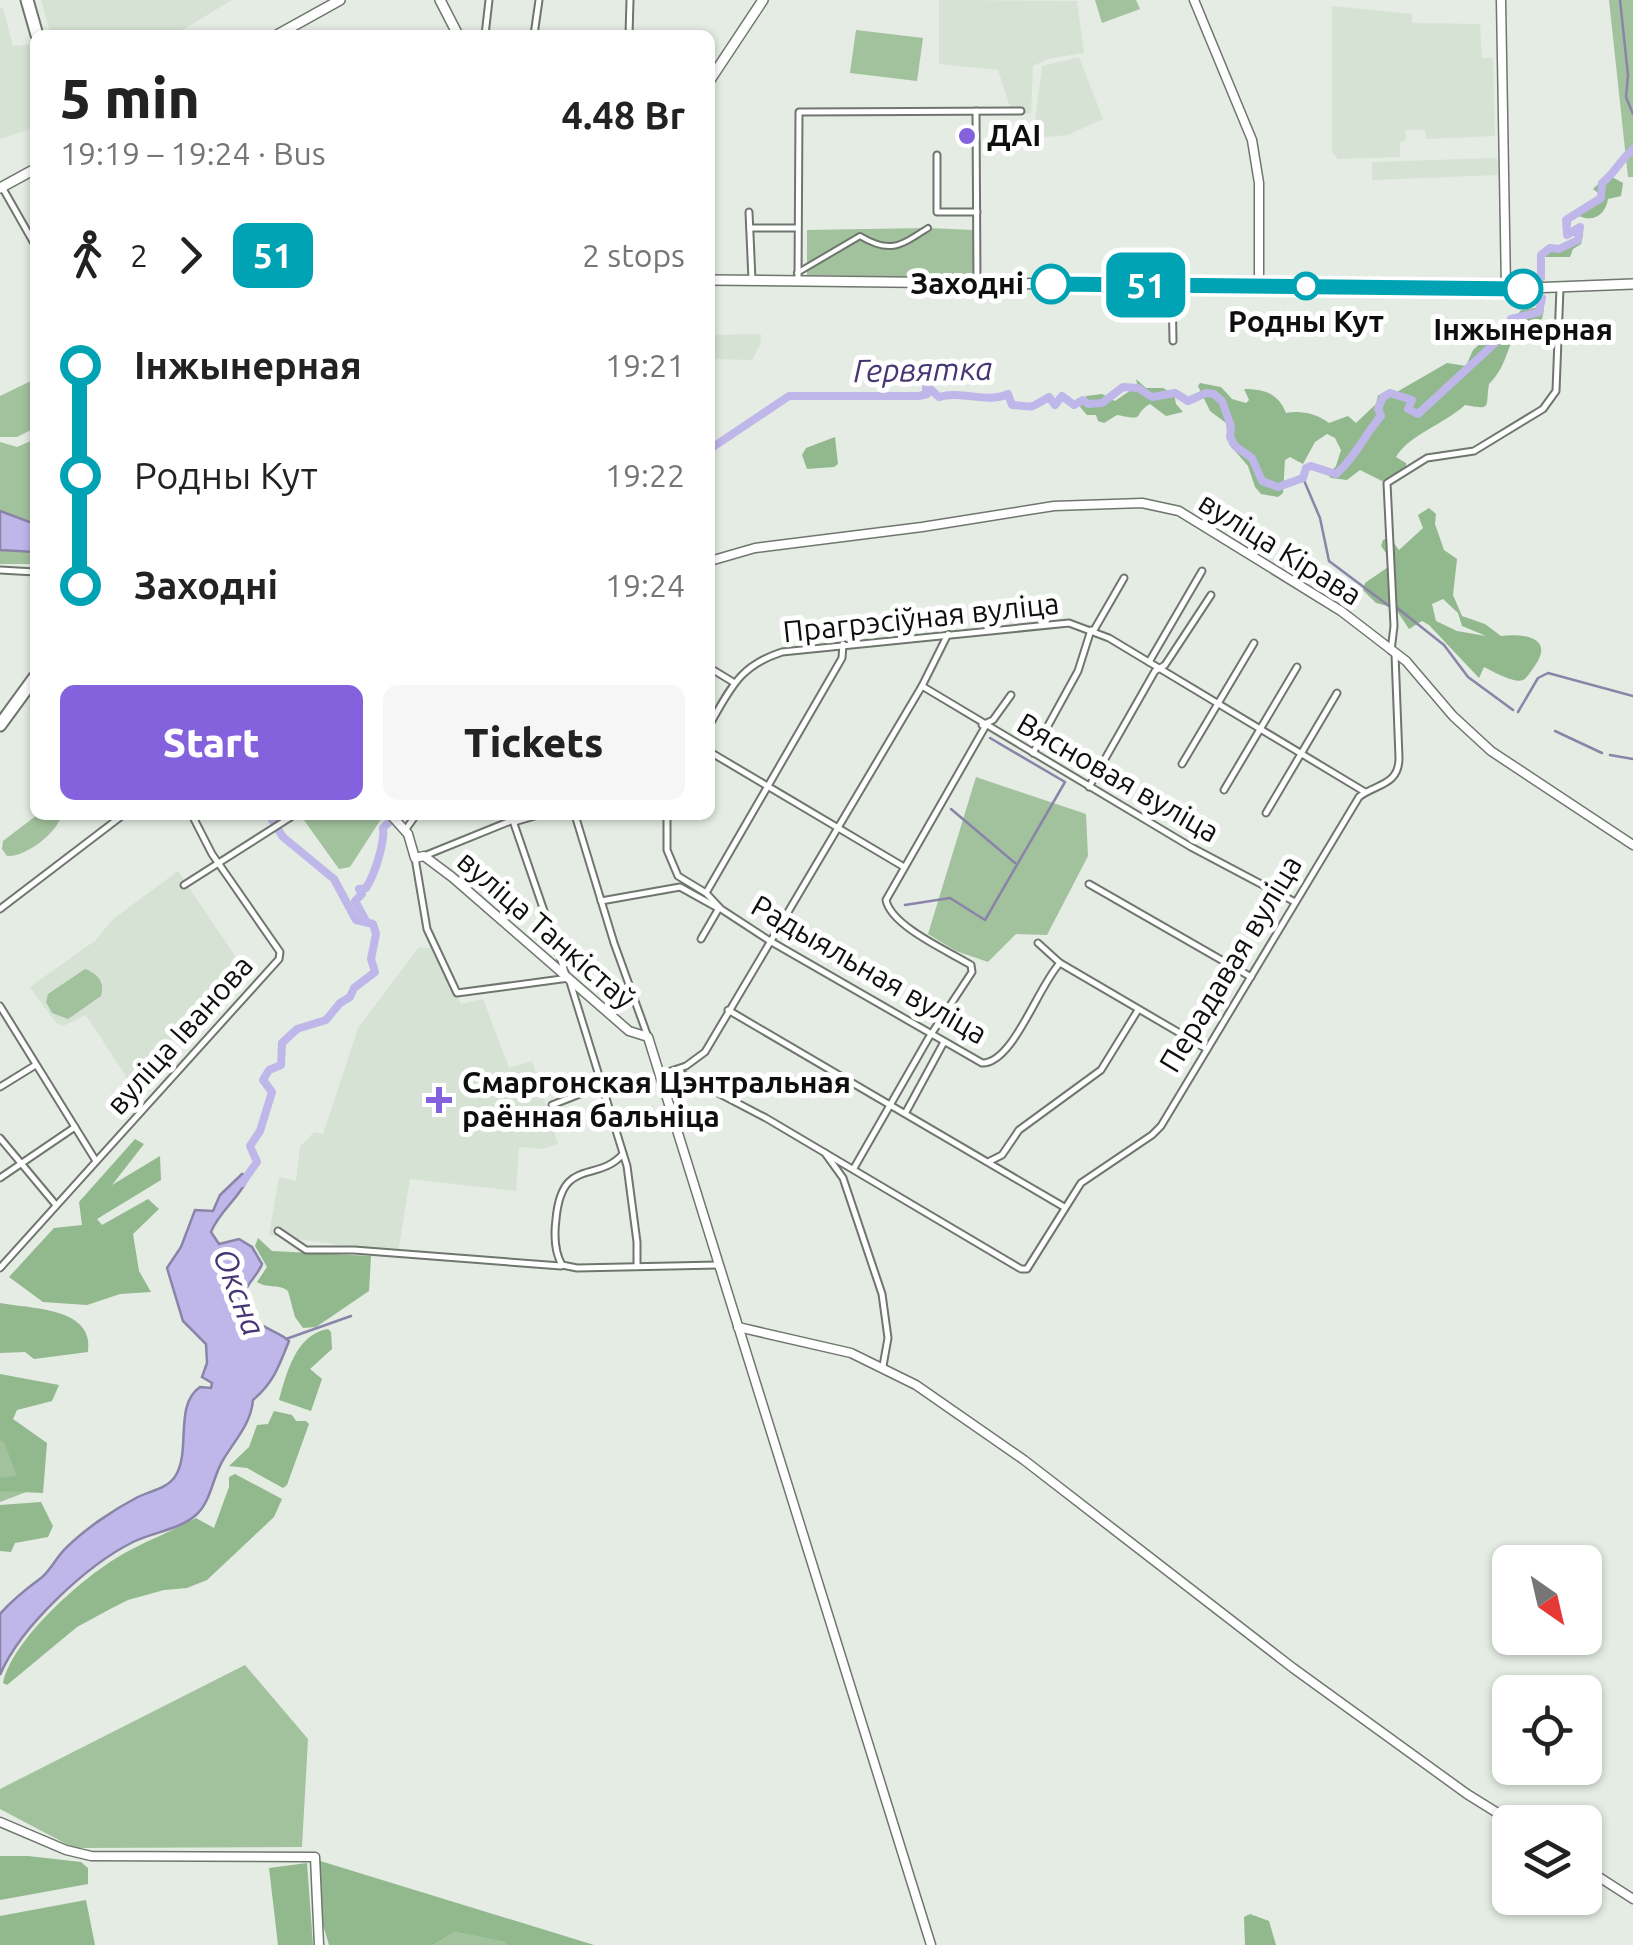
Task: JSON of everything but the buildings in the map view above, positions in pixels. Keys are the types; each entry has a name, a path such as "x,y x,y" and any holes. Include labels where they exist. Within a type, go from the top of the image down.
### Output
{"main road":[{"path":"27,0 36,30"},
{"path":"286,30 340,0"},
{"path":"440,0 455,30"},
{"path":"715,72 763,0"},
{"path":"1,188 30,172"},
{"path":"715,280 798,276 977,283 1506,289 1633,284"},
{"path":"0,725 30,684"}],"street":[{"path":"486,30 490,0"},
{"path":"535,30 540,0"},
{"path":"629,30 630,0"},
{"path":"1194,0 1252,140 1259,182 1259,286"},
{"path":"1501,0 1506,289"},
{"path":"798,276 800,112 1021,111"},
{"path":"976,112 977,283"},
{"path":"937,155 937,212 977,212"},
{"path":"1,188 30,237"},
{"path":"750,212 752,280"},
{"path":"750,228 798,228"},
{"path":"798,276 860,236 882,248 892,248 928,228"},
{"path":"1172,284 1172,340"},
{"path":"1393,652 1387,483 1427,458 1474,452 1543,409 1556,391 1560,288"},
{"name":"вуліца Кірава","path":"715,560 754,548 1098,502 1142,503 1190,515 1320,597 1415,670 1436,699 1478,740 1633,845"},
{"path":"0,570 30,572"},
{"path":"1149,662 1202,571"},
{"path":"1033,753 1078,671 1093,630 1124,578"},
{"path":"1088,787 1155,670 1211,595"},
{"name":"Прагрэсіўная вуліца","path":"715,715 733,682 776,654 1058,622 1093,630 1364,792"},
{"path":"1172,626 1182,627 1184,633"},
{"path":"659,1075 676,1071 702,1056 922,686 948,634"},
{"path":"1182,764 1254,642"},
{"path":"695,894 705,893 842,658 842,644"},
{"name":"Перадавая вуліца","path":"853,1169 1027,1269 1081,1183 1158,1130 1364,792 1382,787 1394,777 1400,766 1393,652"},
{"path":"1224,790 1297,666"},
{"path":"715,671 733,682"},
{"name":"Вясновая вуліца","path":"922,686 1088,787 1294,902"},
{"path":"1266,813 1336,694"},
{"path":"676,1071 853,1169 972,968 911,928 887,907 886,900 984,726 996,717 1011,695"},
{"path":"715,755 904,866"},
{"path":"0,909 116,820"},
{"name":"вуліца Іванова","path":"0,1268 279,959 280,952 218,862 195,820"},
{"path":"184,885 286,820"},
{"name":"вуліца Танкістаў","path":"397,820 420,857 428,929 457,992 569,978"},
{"path":"406,829 412,820"},
{"path":"420,857 511,820"},
{"path":"513,820 552,928 560,963 569,978 624,1154 637,1266"},
{"path":"577,820 931,1945"},
{"path":"667,820 667,850 680,887"},
{"name":"вуліца Танкістаў","path":"420,857 504,920 629,1032 648,1037"},
{"name":"Радыяльная вуліца","path":"675,872 719,908 770,941 985,1064 997,1060 1008,1048 1060,964"},
{"path":"1090,884 1251,978"},
{"path":"601,901 680,887 719,908 701,938"},
{"path":"1038,943 1053,953 1060,964 1207,1049"},
{"path":"0,1006 96,1162"},
{"path":"728,1010 1064,1207"},
{"path":"989,1161 1002,1156 1019,1130 1101,1070 1138,1010"},
{"path":"906,1112 944,1042"},
{"path":"0,1088 34,1066"},
{"path":"552,1105 600,1086"},
{"path":"0,1178 74,1127"},
{"path":"0,1138 56,1204"},
{"path":"824,1152 841,1174 882,1294 888,1338 883,1366"},
{"path":"562,1265 555,1232 558,1197 563,1187 580,1174 624,1154"},
{"path":"1002,1156 1004,1170"},
{"path":"278,1231 306,1250 562,1265 718,1265"},
{"path":"738,1327 818,1344 883,1366 916,1384 1024,1460 1293,1668 1492,1810"},
{"path":"0,1822 66,1850 92,1856 316,1856 319,1945"},
{"path":"1602,1879 1633,1898"}],"shaded area":[{"path":"41,0 232,0 182,30 50,30"},
{"path":"939,0 1077,1 1084,53 1048,59 1033,66 1031,113 1013,116 998,70 939,64"},
{"path":"1332,6 1412,14 1412,23 1480,24 1482,58 1493,58 1495,136 1426,139 1425,130 1406,130 1405,141 1400,142 1400,157 1338,159 1332,152"},
{"path":"3,8 13,46 30,44 30,129 0,139"},
{"path":"1079,57 1103,119 1068,135 1033,138 1042,66"},
{"path":"1497,158 1498,175 1372,180 1372,162"},
{"path":"761,334 760,345 752,360 715,359 715,335"},
{"path":"178,871 239,962 171,1028 177,1034 155,1060 160,1067 131,1084 86,1015 63,1026 56,1023 30,987 96,940 112,920"},
{"name":"Смаргонская Цэнтральная раённая бальніца","path":"419,947 434,948 461,1004 483,999 509,1068 532,1061 558,1144 542,1149 519,1147 516,1191 410,1179 398,1253 269,1235 279,1177 296,1181 300,1147 314,1132 323,1134 358,1028"}],"green space":[{"path":"1095,0 1136,0 1140,9 1102,23"},
{"path":"1609,0 1633,0 1633,177 1628,177"},
{"path":"856,30 923,38 917,81 850,73"},
{"path":"1608,175 1623,183 1621,196 1608,199 1605,209 1595,217 1579,216 1587,202 1601,201 1601,195 1593,189"},
{"path":"1571,220 1570,229 1583,235 1581,244 1570,257 1545,257 1546,250 1576,240 1576,236 1565,235 1563,231"},
{"path":"807,230 974,230 973,278 807,275"},
{"path":"1521,310 1544,310 1542,319 1520,330 1514,338 1489,384 1486,405 1465,405 1418,436 1396,457 1406,467 1382,481 1360,470 1347,480 1331,478 1328,475 1341,450 1335,438 1327,434 1315,442 1303,464 1290,457 1285,460 1283,493 1278,497 1261,494 1248,466 1229,444 1226,423 1210,411 1198,386 1200,383 1221,387 1232,399 1246,403 1249,400 1244,389 1264,391 1279,401 1286,413 1308,413 1329,423 1348,416 1356,423 1376,404 1378,395 1395,393 1447,363 1466,366 1473,350 1483,341 1497,341"},
{"path":"1136,379 1146,388 1163,388 1174,394 1183,412 1166,416 1150,404 1136,417 1117,415 1104,423 1080,407 1086,396 1102,394 1115,401 1131,390 1139,392"},
{"path":"30,381 30,430 17,437 0,437 0,396"},
{"path":"835,437 838,464 807,469 802,455 806,448"},
{"path":"30,441 30,564 0,564 0,442 17,447"},
{"path":"1429,508 1436,514 1435,524 1444,550 1457,559 1453,595 1462,616 1485,624 1501,636 1519,635 1539,643 1540,657 1524,679 1509,679 1484,667 1479,678 1429,625 1422,621 1409,629 1395,608 1376,603 1363,590 1365,583 1391,565 1381,546 1383,540 1389,537 1399,550 1423,528 1418,515","holes":["1443,599 1458,613 1462,626 1486,636 1457,631 1436,621 1432,604"]},
{"path":"976,777 1086,814 1088,856 1047,935 1016,934 988,962 956,951 928,934"},
{"path":"30,820 60,820 40,843 14,856 7,856 2,849 3,841"},
{"path":"304,820 380,820 350,867 339,869"},
{"path":"85,969 99,979 101,996 68,1019 52,1013 46,1002 48,994"},
{"path":"135,1139 144,1144 112,1185 160,1156 161,1180 97,1219 102,1225 148,1199 159,1209 133,1234 139,1271 151,1292 120,1294 87,1305 43,1302 9,1277 54,1228 82,1225 79,1202"},
{"path":"258,1238 272,1251 371,1256 369,1291 316,1327 303,1328 295,1317 288,1291 257,1282 267,1267 255,1246"},
{"path":"0,1303 43,1309 71,1318 88,1337 88,1352 34,1359 25,1352 0,1353"},
{"path":"328,1329 332,1349 310,1369 322,1379 311,1411 279,1400 300,1347 317,1332"},
{"path":"0,1374 59,1385 52,1401 17,1410 13,1419 47,1443 43,1493 0,1491 0,1478 17,1476 0,1440"},
{"path":"0,1403 37,1488 0,1502"},
{"path":"274,1411 309,1424 283,1488 247,1468 229,1466 249,1447 257,1425 268,1424"},
{"path":"235,1474 282,1499 274,1517 207,1580 128,1600 112,1608 77,1627 7,1685 3,1683 9,1666 34,1630 103,1567 196,1518 214,1528 229,1477"},
{"path":"41,1502 53,1526 48,1537 15,1543 11,1552 0,1551 0,1505"},
{"path":"245,1665 308,1739 302,1847 74,1848 0,1809 0,1789"},
{"path":"0,1856 81,1862 88,1868 88,1884 0,1900"},
{"path":"317,1860 594,1945 507,1945 455,1932 433,1945 329,1945 317,1905"},
{"path":"307,1863 313,1945 278,1945 269,1868"},
{"path":"86,1900 95,1945 0,1945 0,1916"},
{"path":"1250,1914 1269,1921 1276,1945 1245,1945 1244,1917"},
{"path":"455,1932 506,1942 507,1945 433,1945"}],"water":[{"path":"0,511 30,522 30,552 0,550"},
{"path":"242,1174 249,1176 245,1184 211,1232 219,1244 239,1239 252,1247 262,1264 246,1288 243,1302 251,1318 289,1341 279,1366 253,1400 246,1424 220,1466 201,1510 182,1524 115,1552 76,1582 23,1637 0,1675 0,1614 45,1575 82,1534 127,1503 168,1484 176,1475 187,1405 200,1387 211,1388 212,1383 202,1377 207,1363 206,1344 183,1321 167,1268 181,1247 195,1210 213,1211 220,1195"}],"waterway":[{"name":"Гервятка","path":"1620,0 1628,75 1626,97 1633,114"},
{"name":"Гервятка","path":"1541,278 1541,255 1550,248 1559,249 1578,240 1580,227 1567,235 1566,220 1601,198 1602,183 1633,149"},
{"name":"Гервятка","path":"715,446 789,396 919,396 927,394 929,388 939,397 991,398 1008,394 1012,405 1029,407 1049,397 1055,405 1062,396 1074,405 1083,400 1088,404 1102,403 1123,387 1138,388 1152,397 1175,393 1188,401 1206,393 1214,394 1222,401 1235,446 1252,458 1262,481 1278,487 1303,478 1306,468 1311,466 1336,474 1381,416 1378,409 1383,397 1390,393 1412,400 1408,409 1418,414 1495,343 1511,319 1539,312 1542,298"},
{"path":"1303,478 1320,518 1329,561 1389,606"},
{"path":"1396,607 1444,645 1468,677 1513,710"},
{"path":"1518,712 1538,678 1548,673 1633,696"},
{"path":"1555,731 1602,753"},
{"path":"905,905 950,898 985,920 1065,782 990,738"},
{"path":"1610,755 1633,759"},
{"path":"951,809 1015,863"},
{"name":"Оксна","path":"242,1183 257,1162 250,1146 260,1131 272,1092 263,1080 269,1070 281,1065 282,1043 297,1029 326,1020 354,988 375,972 371,959 376,934 373,924 356,920 334,879 283,837 272,820"},
{"name":"Гервятка","path":"366,921 355,901 376,867 383,828 391,820"},
{"path":"286,1339 351,1316"}],"bus line":[{"name":"51","path":"1051,284 1523,289"}],"place":[{"name":"ДАІ","path":"967,136"},
{"name":"Заходні","path":"1051,284"},
{"name":"Родны Кут","path":"1306,286"},
{"name":"Інжынерная","path":"1523,289"},
{"name":"Смаргонская Цэнтральная раённая бальніца","path":"439,1100"}]}
